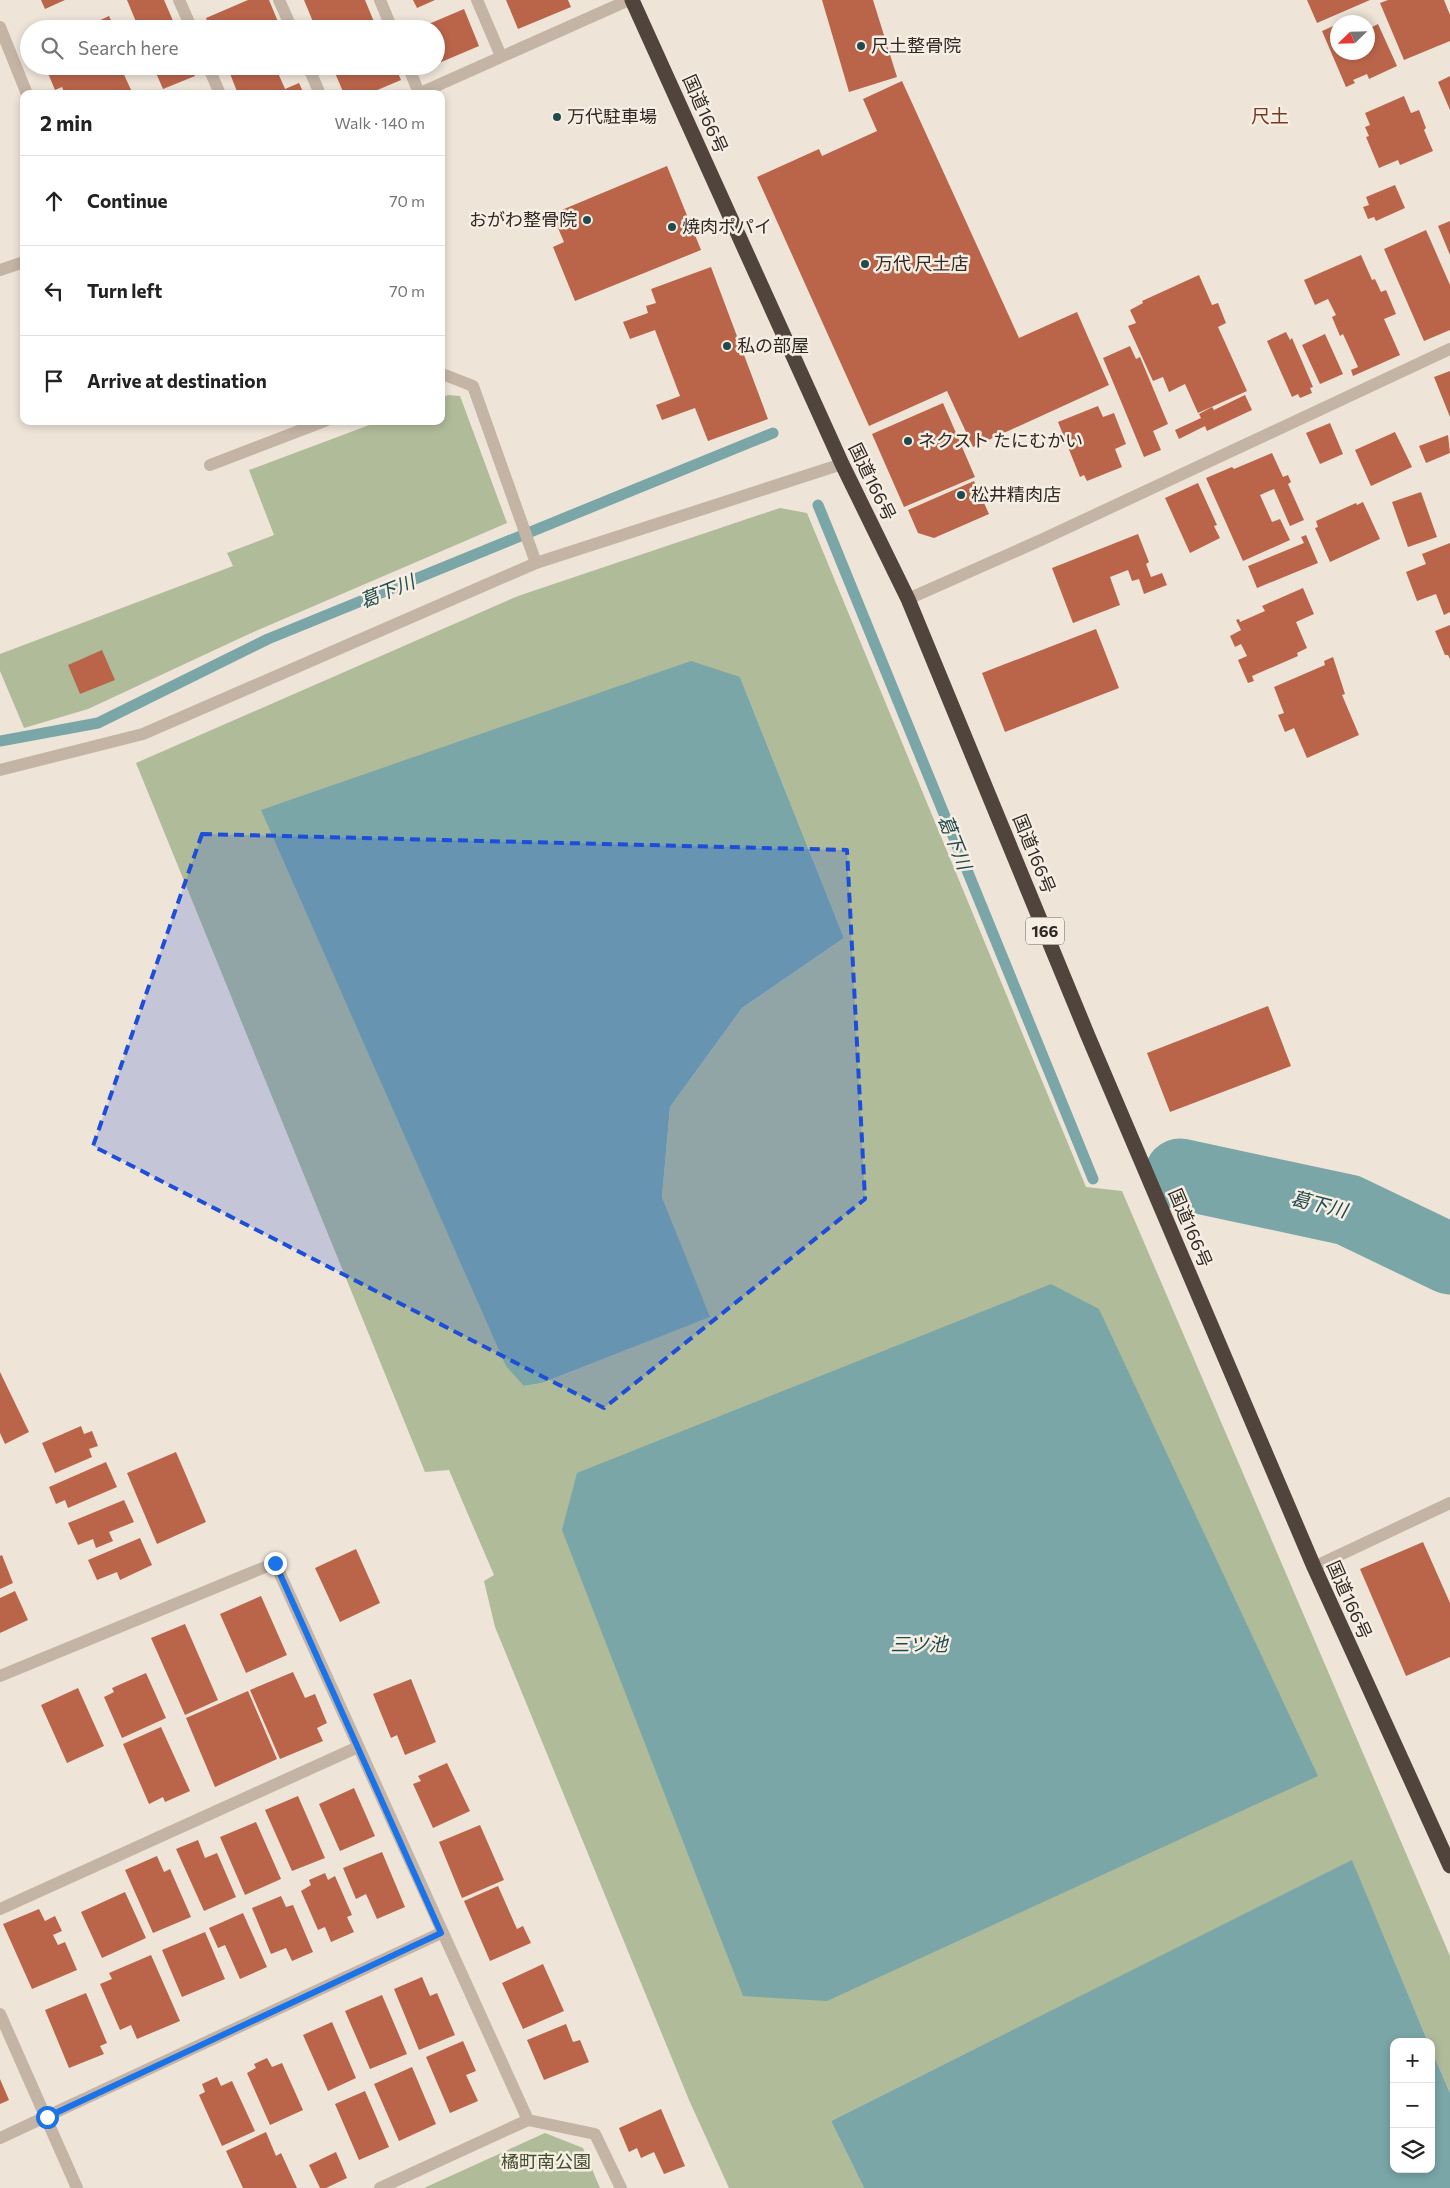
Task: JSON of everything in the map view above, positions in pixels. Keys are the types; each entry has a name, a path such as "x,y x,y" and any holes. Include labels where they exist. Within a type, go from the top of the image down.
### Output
{"highway":[{"name":"国道166号","path":"630,0 842,464 908,599 1088,1036 1314,1566 1450,1866"}],"street":[{"path":"179,0 188,20"},
{"path":"279,0 288,20"},
{"path":"380,0 388,20"},
{"path":"477,0 501,56"},
{"path":"426,90 630,0"},
{"path":"0,28 25,90"},
{"path":"212,75 218,90"},
{"path":"312,75 318,90"},
{"path":"412,75 418,90"},
{"path":"0,270 20,263"},
{"path":"908,599 1041,540 1450,349"},
{"path":"445,375 473,386 536,562"},
{"path":"210,466 315,425"},
{"path":"0,770 143,734 536,562 842,464"},
{"path":"1314,1566 1450,1503"},
{"path":"0,1676 275,1563 441,1933 528,2120"},
{"path":"0,1909 358,1747"},
{"path":"0,2138 441,1933"},
{"path":"0,2014 77,2188"},
{"path":"380,2188 528,2120 595,2134 621,2188"}],"highlighted area":[{"path":"202,834 847,850 865,1199 604,1408 93,1146"}],"green space":[{"path":"445,396 460,396 507,523 249,634 88,709 24,728 0,671 0,654 233,566 227,553 274,535 249,470 369,425 445,425"},
{"path":"780,508 807,513 1086,1187 1122,1191 1450,1956 1450,2093 1435,2058 1435,2038 1426,2038 1352,1861 831,2121 864,2188 729,2188 689,2100 495,1627 484,1581 494,1575 449,1470 425,1472 136,763 518,596","holes":["740,677 844,938 742,1008 670,1107 662,1197 709,1317 542,1383 524,1386"]},
{"name":"橘町南公園","path":"545,2133 583,2148 600,2188 424,2188"}],"water":[{"path":"691,661 740,677 844,938 742,1008 670,1107 662,1197 710,1317 542,1383 524,1386 506,1366 261,810"},
{"name":"三ツ池","path":"1051,1284 1099,1309 1318,1776 827,2001 743,1996 562,1530 577,1473"},
{"path":"1352,1860 1426,2038 1390,2038 1390,2173 1435,2173 1435,2058 1450,2093 1450,2188 864,2188 831,2121"}],"building":[{"path":"41,0 65,0 45,9"},
{"path":"127,0 164,0 173,20 135,20"},
{"path":"248,0 269,0 277,20 207,20 206,18"},
{"path":"304,0 365,0 373,20 312,20"},
{"path":"413,0 435,0 417,8"},
{"path":"506,0 568,0 571,7 518,29"},
{"path":"822,0 873,0 897,77 849,92"},
{"path":"1307,0 1370,0 1335,15 1330,15 1330,17 1317,23"},
{"path":"1388,0 1444,0 1450,15 1450,41 1404,60 1380,3"},
{"path":"464,9 479,46 445,60 445,20 438,20"},
{"path":"109,16 111,20 100,20"},
{"path":"1378,24 1397,66 1369,79 1367,74 1353,80 1355,83 1346,87 1334,60 1375,60 1375,26"},
{"path":"1330,28 1330,50 1322,31"},
{"path":"49,75 124,75 131,90 63,90 62,87 55,90"},
{"path":"157,75 195,75 195,76 163,89"},
{"path":"231,75 279,75 285,89 299,83 302,90 236,90"},
{"path":"336,75 399,75 401,80 377,90 342,90"},
{"path":"1450,76 1450,110 1438,82"},
{"path":"902,81 1019,338 1077,312 1109,385 973,447 947,391 869,426 757,177 819,149 822,156 877,131 863,99"},
{"path":"1404,96 1411,113 1419,110 1426,128 1424,130 1433,151 1400,165 1398,160 1379,168 1366,137 1369,136 1365,127 1370,125 1365,113"},
{"path":"667,166 701,250 575,301 553,247 564,242 552,214"},
{"path":"1395,185 1405,208 1376,221 1374,217 1368,219 1363,207 1369,205 1366,197"},
{"path":"1450,221 1450,255 1438,226"},
{"path":"1426,230 1450,285 1450,330 1424,341 1384,249"},
{"path":"1361,255 1372,280 1375,279 1381,292 1386,290 1396,314 1384,319 1400,355 1353,376 1351,370 1358,367 1343,334 1340,336 1332,317 1336,315 1328,299 1315,305 1304,280"},
{"path":"711,267 768,419 708,441 695,408 662,420 656,405 680,396 655,330 630,339 623,322 648,313 646,306 656,303 651,289"},
{"path":"1199,275 1212,305 1218,303 1226,323 1218,327 1247,391 1198,413 1185,384 1169,392 1163,377 1153,381 1128,326 1136,323 1130,310 1143,303 1142,301"},
{"path":"1286,332 1290,340 1292,338 1313,387 1310,388 1312,393 1300,398 1298,394 1292,397 1267,341"},
{"path":"1325,334 1343,374 1320,384 1302,345"},
{"path":"1130,346 1136,359 1140,357 1168,424 1153,431 1161,450 1144,457 1103,358"},
{"path":"1450,371 1450,417 1434,377"},
{"path":"1245,395 1252,410 1207,431 1205,426 1179,439 1175,430 1201,418 1199,414 1212,407 1214,410"},
{"path":"943,403 975,477 904,507 872,434"},
{"path":"1098,406 1103,417 1114,413 1126,444 1115,449 1122,467 1087,481 1084,475 1080,477 1058,422"},
{"path":"1330,423 1343,454 1320,464 1306,433"},
{"path":"1395,432 1412,467 1371,486 1355,450"},
{"path":"1448,435 1450,453 1426,463 1419,446"},
{"path":"1272,453 1283,477 1288,475 1291,482 1288,484 1304,520 1290,526 1274,489 1260,495 1272,522 1280,519 1290,540 1243,561 1206,478 1232,467 1234,469"},
{"name":"松井精肉店","path":"974,481 989,514 934,538 918,533 908,510"},
{"path":"1198,483 1217,525 1214,526 1220,538 1190,553 1165,498"},
{"path":"1421,492 1437,537 1408,547 1392,502"},
{"path":"1363,502 1380,539 1330,562 1315,528 1318,527 1316,521 1356,503 1357,505"},
{"path":"1138,534 1149,562 1146,564 1151,577 1162,573 1167,585 1144,594 1139,579 1132,581 1128,570 1110,577 1120,605 1073,623 1052,568"},
{"path":"1306,535 1318,563 1257,588 1248,566 1304,543 1301,537"},
{"path":"1450,543 1450,612 1444,615 1436,594 1417,601 1406,572 1426,564 1422,554"},
{"path":"1303,588 1314,614 1296,622 1307,648 1297,653 1298,656 1252,676 1254,681 1248,683 1238,660 1247,656 1241,644 1235,647 1230,636 1241,630 1236,620 1239,619 1240,622 1265,611 1262,606"},
{"path":"1450,625 1450,659 1448,655 1445,655 1435,631"},
{"path":"1096,629 1119,688 1005,732 982,673"},
{"path":"102,650 115,680 80,694 68,665"},
{"path":"1333,657 1345,694 1342,695 1359,735 1307,758 1294,728 1285,732 1278,715 1284,713 1274,687 1325,665 1324,661"},
{"path":"1268,1006 1291,1066 1170,1112 1147,1053"},
{"path":"0,1372 29,1432 5,1444 0,1433"},
{"path":"81,1426 84,1434 92,1431 98,1446 89,1449 92,1457 55,1473 42,1443"},
{"path":"176,1452 206,1522 157,1544 127,1473"},
{"path":"106,1462 117,1487 68,1508 65,1500 56,1504 49,1487"},
{"path":"124,1500 134,1522 109,1532 113,1541 96,1548 93,1539 78,1545 68,1523"},
{"path":"140,1538 152,1565 120,1580 117,1572 97,1580 88,1560"},
{"path":"1423,1542 1450,1603 1450,1657 1406,1676 1360,1569"},
{"path":"356,1549 380,1603 340,1622 315,1568"},
{"path":"2,1555 13,1583 0,1589 0,1556"},
{"path":"15,1591 28,1620 0,1633 0,1598"},
{"path":"261,1596 287,1655 246,1673 220,1614"},
{"path":"185,1624 218,1700 185,1715 151,1638"},
{"path":"293,1672 305,1698 315,1694 327,1723 317,1728 323,1741 280,1759 250,1690"},
{"path":"146,1673 166,1718 122,1738 104,1697 114,1692 112,1688"},
{"path":"411,1679 436,1742 405,1755 397,1735 391,1738 373,1694"},
{"path":"78,1688 104,1746 67,1763 41,1705"},
{"path":"248,1691 277,1759 215,1787 186,1718"},
{"path":"161,1727 190,1791 165,1802 163,1797 149,1804 123,1744"},
{"path":"447,1763 470,1811 433,1828 413,1784 421,1781 418,1776"},
{"path":"354,1788 375,1836 340,1851 319,1804"},
{"path":"298,1796 325,1858 292,1871 265,1810"},
{"path":"256,1822 281,1879 245,1895 220,1837"},
{"path":"480,1825 504,1880 462,1898 439,1842"},
{"path":"198,1840 205,1858 217,1853 236,1897 204,1911 176,1849"},
{"path":"382,1852 405,1907 377,1919 366,1894 356,1899 343,1868"},
{"path":"157,1856 164,1872 170,1869 191,1917 153,1933 125,1870"},
{"path":"325,1873 328,1880 335,1876 352,1915 347,1917 354,1932 331,1942 325,1927 318,1930 301,1891 311,1885 309,1880"},
{"path":"498,1886 517,1929 523,1926 531,1943 490,1961 464,1901"},
{"path":"125,1892 146,1938 102,1958 81,1912"},
{"path":"281,1896 286,1907 293,1905 313,1952 292,1961 286,1948 271,1954 252,1908"},
{"path":"39,1909 45,1921 55,1916 62,1931 53,1935 58,1945 65,1942 77,1970 32,1989 3,1924"},
{"path":"243,1913 267,1967 240,1979 225,1945 218,1948 209,1928"},
{"path":"205,1932 225,1979 182,1997 162,1950"},
{"path":"151,1955 180,2021 137,2039 131,2025 120,2030 100,1984 112,1979 109,1973"},
{"path":"543,1964 564,2011 523,2029 502,1983"},
{"path":"422,1977 430,1996 437,1993 455,2035 419,2050 394,1989"},
{"path":"86,1993 107,2043 100,2046 104,2054 69,2068 45,2010"},
{"path":"382,1995 407,2054 370,2069 345,2011"},
{"path":"332,2022 356,2078 328,2091 303,2035"},
{"path":"566,2024 573,2042 580,2040 589,2062 544,2080 527,2040"},
{"path":"463,2041 476,2071 466,2075 478,2101 450,2113 426,2057"},
{"path":"267,2058 272,2067 282,2063 303,2110 270,2125 247,2073 256,2068 254,2064"},
{"path":"412,2067 436,2124 399,2141 374,2084"},
{"path":"217,2077 221,2086 232,2081 255,2131 222,2146 199,2095 205,2092 202,2084"},
{"path":"0,2079 9,2100 0,2104"},
{"path":"365,2091 389,2147 359,2160 335,2104"},
{"path":"661,2109 685,2166 664,2174 654,2152 641,2158 637,2148 629,2152 619,2128"},
{"path":"266,2132 276,2156 281,2153 297,2188 243,2188 226,2151"},
{"path":"336,2152 347,2178 326,2188 320,2188 309,2165"}],"waterway":[{"name":"葛下川","path":"0,741 98,723 268,639 773,433"},
{"name":"葛下川","path":"818,505 1093,1179"},
{"name":"葛下川","path":"1180,1174 1348,1210 1450,1259"}],"place":[{"name":"尺土整骨院","path":"861,46"},
{"name":"万代駐車場","path":"557,117"},
{"name":"おがわ整骨院","path":"587,220"},
{"name":"焼肉ポパイ","path":"672,227"},
{"name":"万代 尺土店","path":"865,264"},
{"name":"私の部屋","path":"727,346"},
{"name":"ネクスト たにむかい","path":"908,441"},
{"name":"松井精肉店","path":"961,495"}],"district":[{"name":"尺土","path":"1270,116"}],"route":[{"path":"47,2117 441,1933 275,1563"}]}
